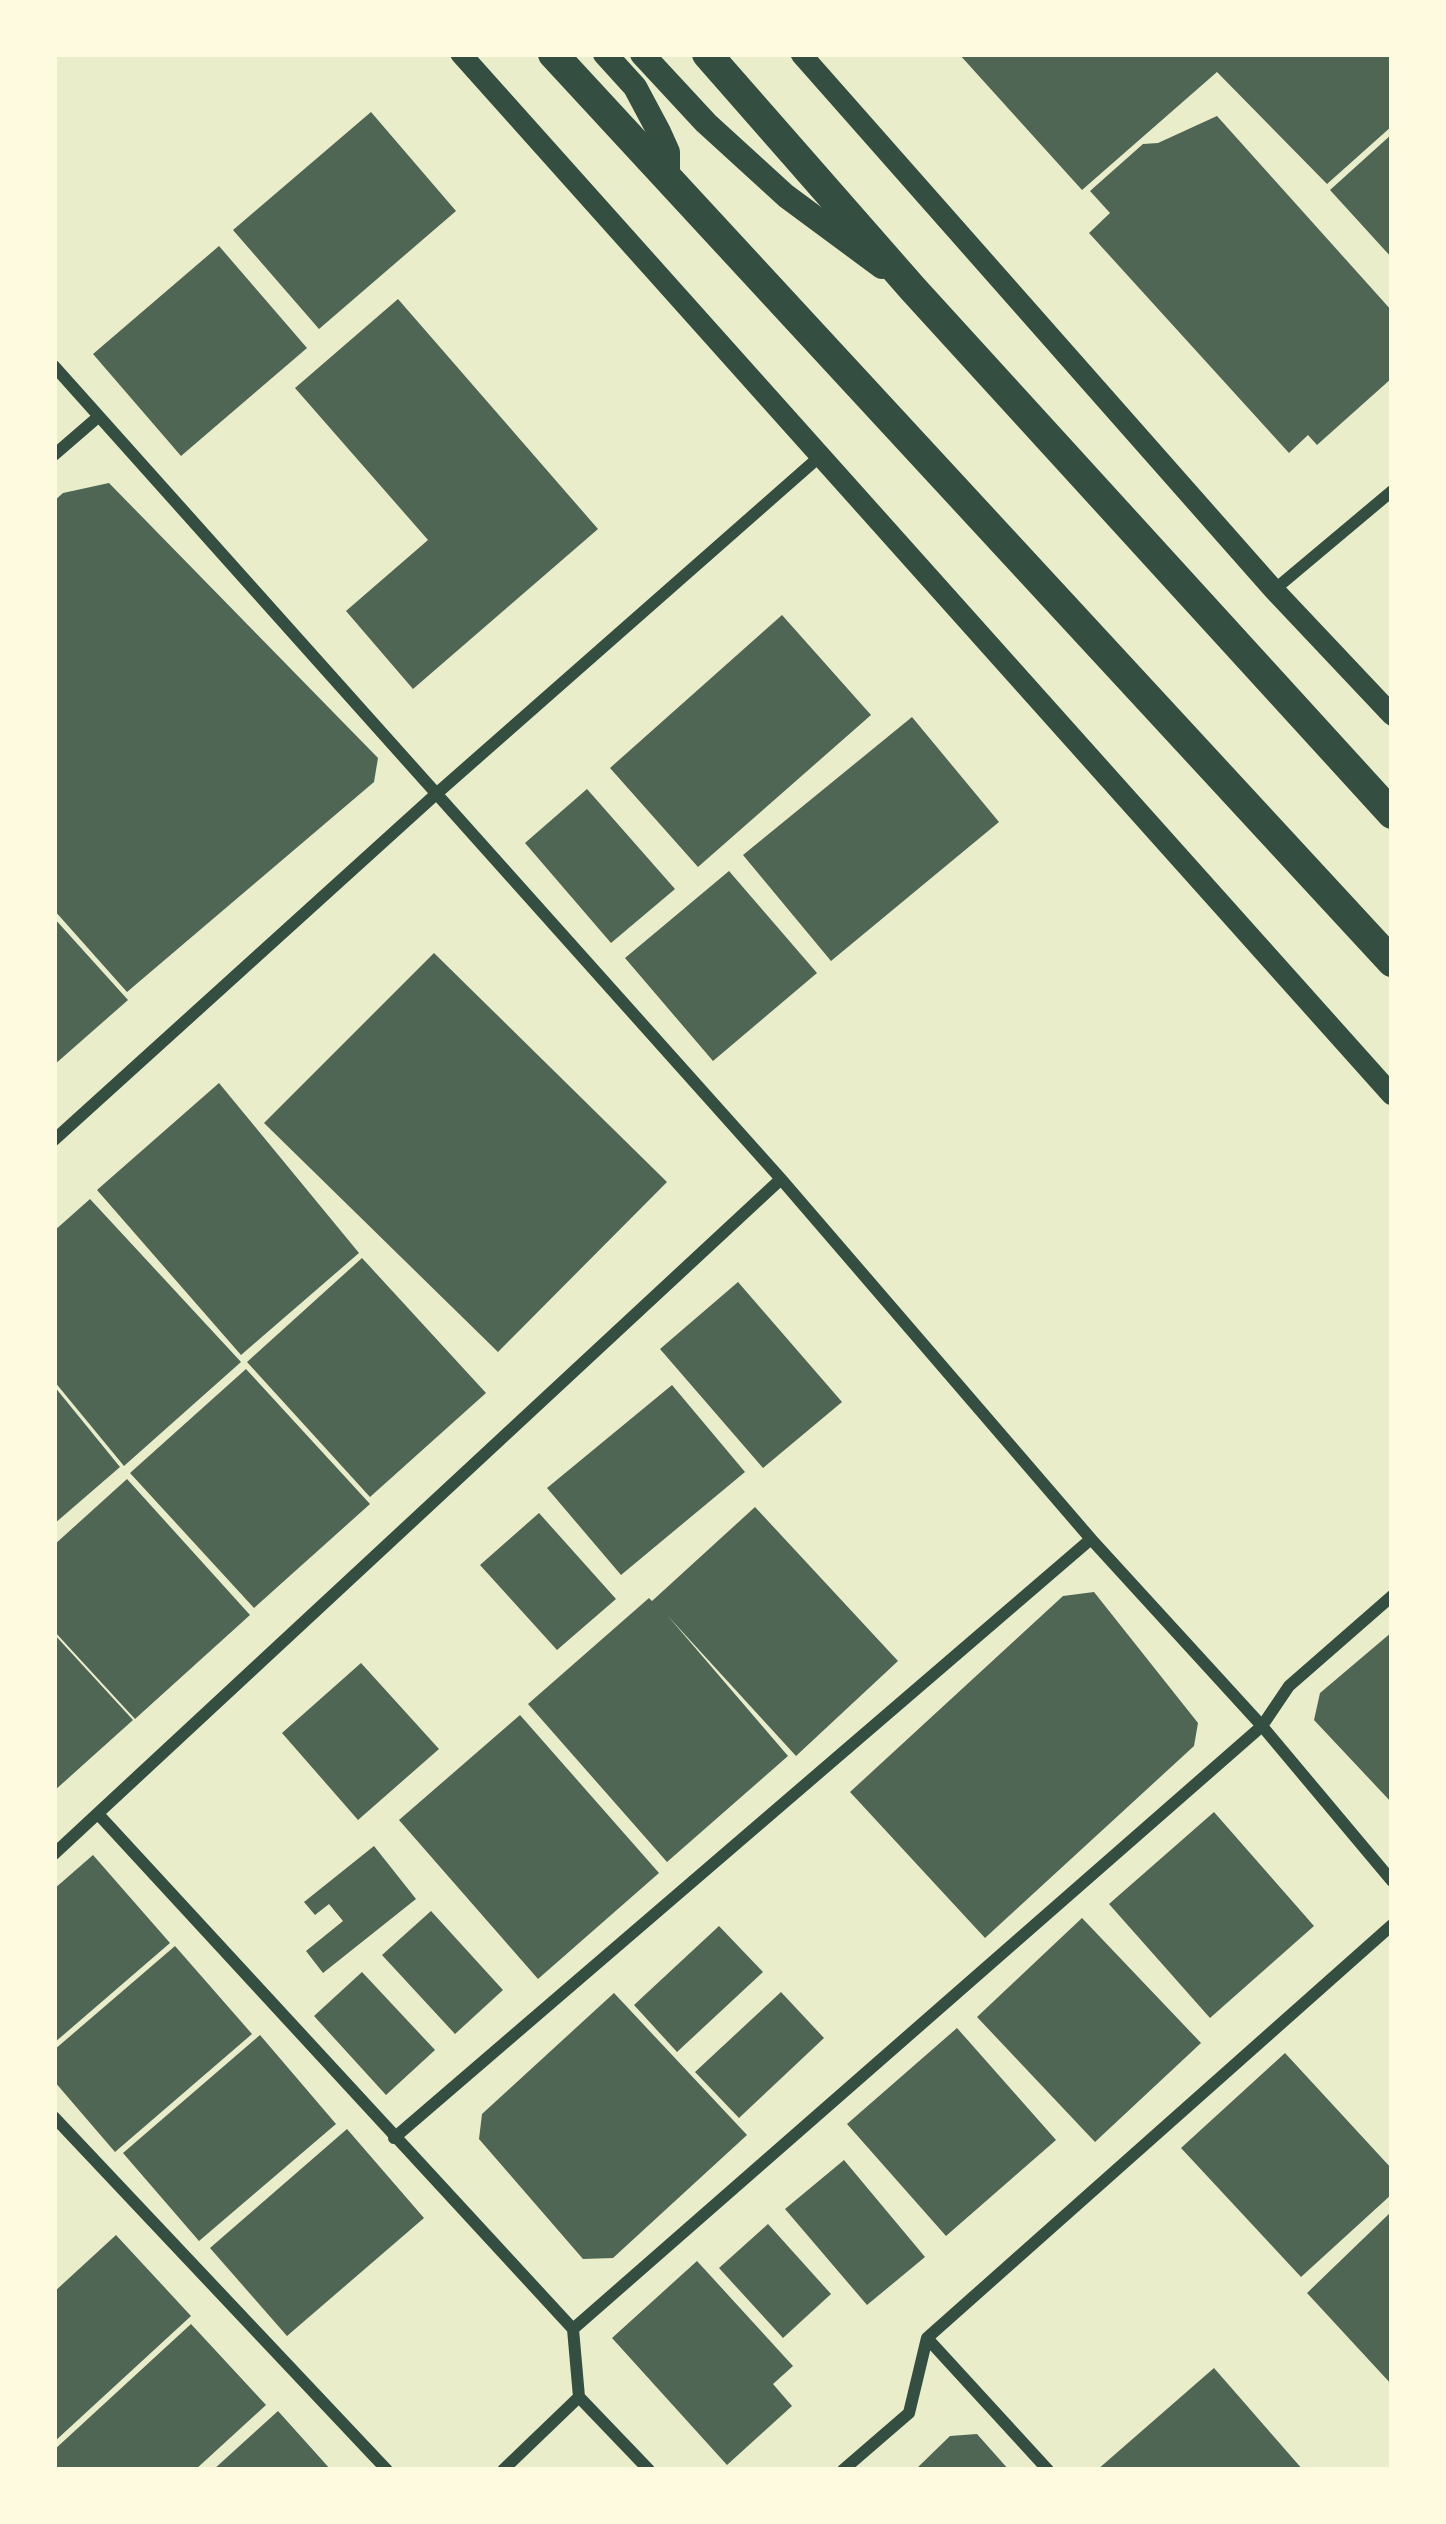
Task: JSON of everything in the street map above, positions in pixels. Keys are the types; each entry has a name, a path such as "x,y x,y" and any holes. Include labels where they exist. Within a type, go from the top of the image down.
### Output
{"main road":[{"path":"553,54 1392,962"},
{"path":"605,54 634,87 658,132 668,152 668,179"},
{"path":"642,54 706,123 785,196 913,290"},
{"path":"707,54 913,290 1392,814"}],"street":[{"path":"461,54 1392,1095"},
{"path":"801,54 1274,590 1392,716"},
{"path":"54,366 781,1179 1091,1539 1262,1726 1392,1881"},
{"path":"54,455 98,417"},
{"path":"54,1139 818,458"},
{"path":"1274,590 1392,491"},
{"path":"54,1853 781,1179"},
{"path":"394,2138 1091,1539"},
{"path":"573,2329 1262,1726 1289,1686 1392,1596"},
{"path":"100,1815 573,2329 579,2397 649,2470"},
{"path":"843,2470 909,2413 927,2338 1392,1925"},
{"path":"54,2117 387,2470"},
{"path":"927,2338 1048,2470"},
{"path":"503,2470 579,2397"}],"building":[{"path":"959,54 1392,54 1392,126 1327,184 1217,72 1082,190"},
{"path":"371,112 456,211 319,329 233,230"},
{"path":"1217,116 1392,311 1392,378 1317,445 1308,435 1289,453 1089,233 1110,213 1090,191 1143,144 1158,143"},
{"path":"1392,134 1392,258 1330,190"},
{"path":"219,246 307,348 181,456 93,354"},
{"path":"398,299 598,529 413,689 346,611 428,540 295,388"},
{"path":"109,483 378,758 374,782 127,992 54,910 54,501 63,493"},
{"path":"782,615 871,715 698,867 610,768"},
{"path":"912,717 999,822 831,961 743,855"},
{"path":"587,789 675,889 611,943 525,843"},
{"path":"729,871 817,973 713,1061 625,958"},
{"path":"54,918 128,1000 54,1065"},
{"path":"434,953 667,1182 498,1352 264,1123"},
{"path":"219,1083 359,1253 241,1355 97,1190"},
{"path":"90,1199 241,1362 124,1466 54,1381 54,1231"},
{"path":"362,1258 486,1393 370,1497 247,1362"},
{"path":"738,1282 842,1402 763,1468 660,1349"},
{"path":"246,1369 370,1504 254,1608 130,1473"},
{"path":"672,1385 745,1472 621,1575 547,1488"},
{"path":"54,1386 120,1467 54,1524"},
{"path":"127,1479 250,1615 135,1719 54,1631 54,1545"},
{"path":"755,1507 898,1661 796,1756 667,1615 788,1756 667,1862 528,1704"},
{"path":"539,1513 616,1599 557,1650 480,1565"},
{"path":"1094,1592 1198,1723 1194,1746 985,1938 850,1792 1063,1596"},
{"path":"1392,1632 1392,1803 1314,1720 1320,1693"},
{"path":"54,1634 133,1720 54,1791"},
{"path":"361,1663 439,1749 358,1820 282,1733"},
{"path":"520,1715 659,1873 538,1979 399,1820"},
{"path":"1214,1812 1314,1926 1210,2018 1109,1904"},
{"path":"374,1846 416,1899 323,1973 306,1951 343,1921 329,1904 315,1915 304,1902"},
{"path":"93,1855 170,1943 54,2043 54,1889"},
{"path":"431,1911 503,1990 455,2034 382,1955"},
{"path":"1082,1918 1201,2043 1095,2142 977,2017"},
{"path":"719,1926 763,1972 677,2052 634,2005"},
{"path":"175,1946 252,2034 115,2152 54,2081 54,2050"},
{"path":"362,1972 435,2050 386,2095 314,2016"},
{"path":"781,1992 824,2038 739,2118 695,2072"},
{"path":"614,1993 747,2135 613,2258 583,2259 479,2139 482,2114"},
{"path":"957,2028 1056,2140 946,2236 847,2124"},
{"path":"260,2035 336,2124 199,2241 123,2153"},
{"path":"1285,2053 1392,2169 1392,2194 1301,2277 1181,2148"},
{"path":"347,2129 424,2218 287,2336 210,2248"},
{"path":"844,2160 925,2257 867,2305 785,2209"},
{"path":"1392,2211 1392,2385 1307,2293"},
{"path":"768,2224 831,2294 783,2338 719,2268"},
{"path":"116,2235 191,2316 54,2442 54,2292"},
{"path":"697,2261 793,2366 773,2384 792,2406 727,2465 612,2338"},
{"path":"191,2324 266,2405 195,2470 54,2470 54,2450"},
{"path":"1214,2368 1303,2470 1097,2470"},
{"path":"278,2411 331,2470 213,2470"},
{"path":"977,2434 1009,2470 915,2470 950,2436"}]}
